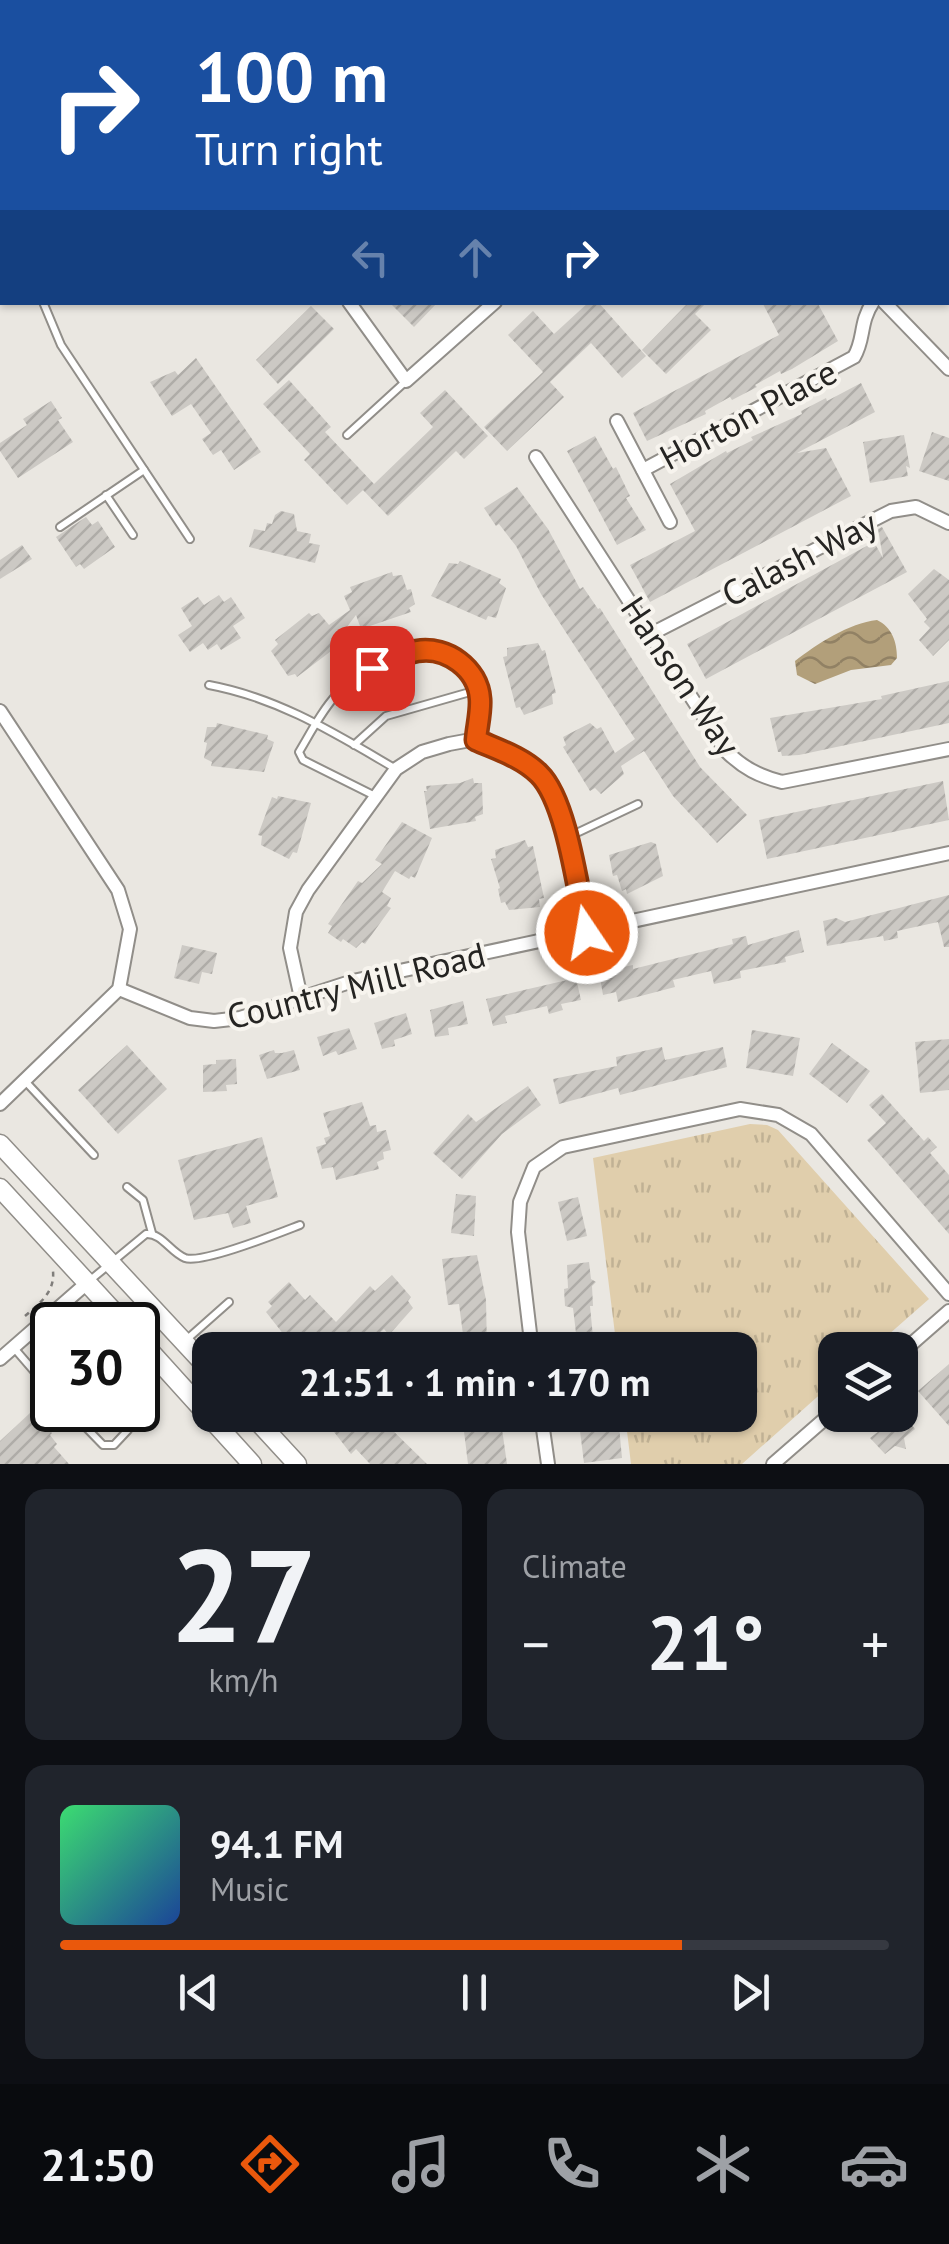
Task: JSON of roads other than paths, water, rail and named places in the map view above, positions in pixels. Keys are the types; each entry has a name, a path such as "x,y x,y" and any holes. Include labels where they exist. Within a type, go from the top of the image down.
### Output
{"street":[{"path":"351,305 406,381 492,305"},
{"name":"Horton Place","path":"643,470 854,357 864,316 871,305"},
{"path":"887,305 949,369"},
{"name":"Horton Place","path":"617,421 670,522"},
{"name":"Hanson Way","path":"536,457 726,751 759,776 782,782 949,749"},
{"name":"Calash Way","path":"651,634 891,511 916,507 949,523"},
{"path":"0,711 118,890 130,929 119,990 0,1104"},
{"path":"301,998 290,948 296,912 396,769 422,752 476,740 540,774 555,799 587,933"},
{"name":"Country Mill Road","path":"119,990 190,1018 240,1018 352,982 949,853"},
{"path":"530,1332 518,1232 520,1202 534,1168 563,1148 740,1109 778,1115 811,1134 949,1294"},
{"path":"0,1144 192,1351"},
{"path":"0,1188 105,1302"},
{"path":"0,1360 87,1283"},
{"path":"918,1338 949,1311"},
{"path":"160,1362 252,1464"},
{"path":"773,1464 818,1425"},
{"path":"268,1432 298,1464"},
{"path":"543,1432 548,1464"}],"lane":[{"path":"44,305 61,345 190,539"},
{"path":"347,435 406,381"},
{"path":"60,526 144,470"},
{"path":"106,495 134,534"},
{"path":"375,796 300,757 299,752 337,694 356,678 416,651 430,650 454,658 465,666 478,690 476,740"},
{"path":"209,684 262,697 396,769"},
{"path":"354,744 371,726 400,710 478,690"},
{"path":"566,838 638,804"},
{"path":"24,1080 94,1155"},
{"path":"127,1187 143,1200 152,1233 175,1252 193,1260 300,1225"},
{"path":"87,1283 152,1233"},
{"path":"184,1342 229,1302"},
{"path":"14,1347 30,1365"},
{"path":"90,1432 103,1445 114,1445 126,1432"}],"water":[{"path":"877,620 895,641 897,658 891,665 851,670 815,684 797,675 795,661 813,648 845,630"}]}
